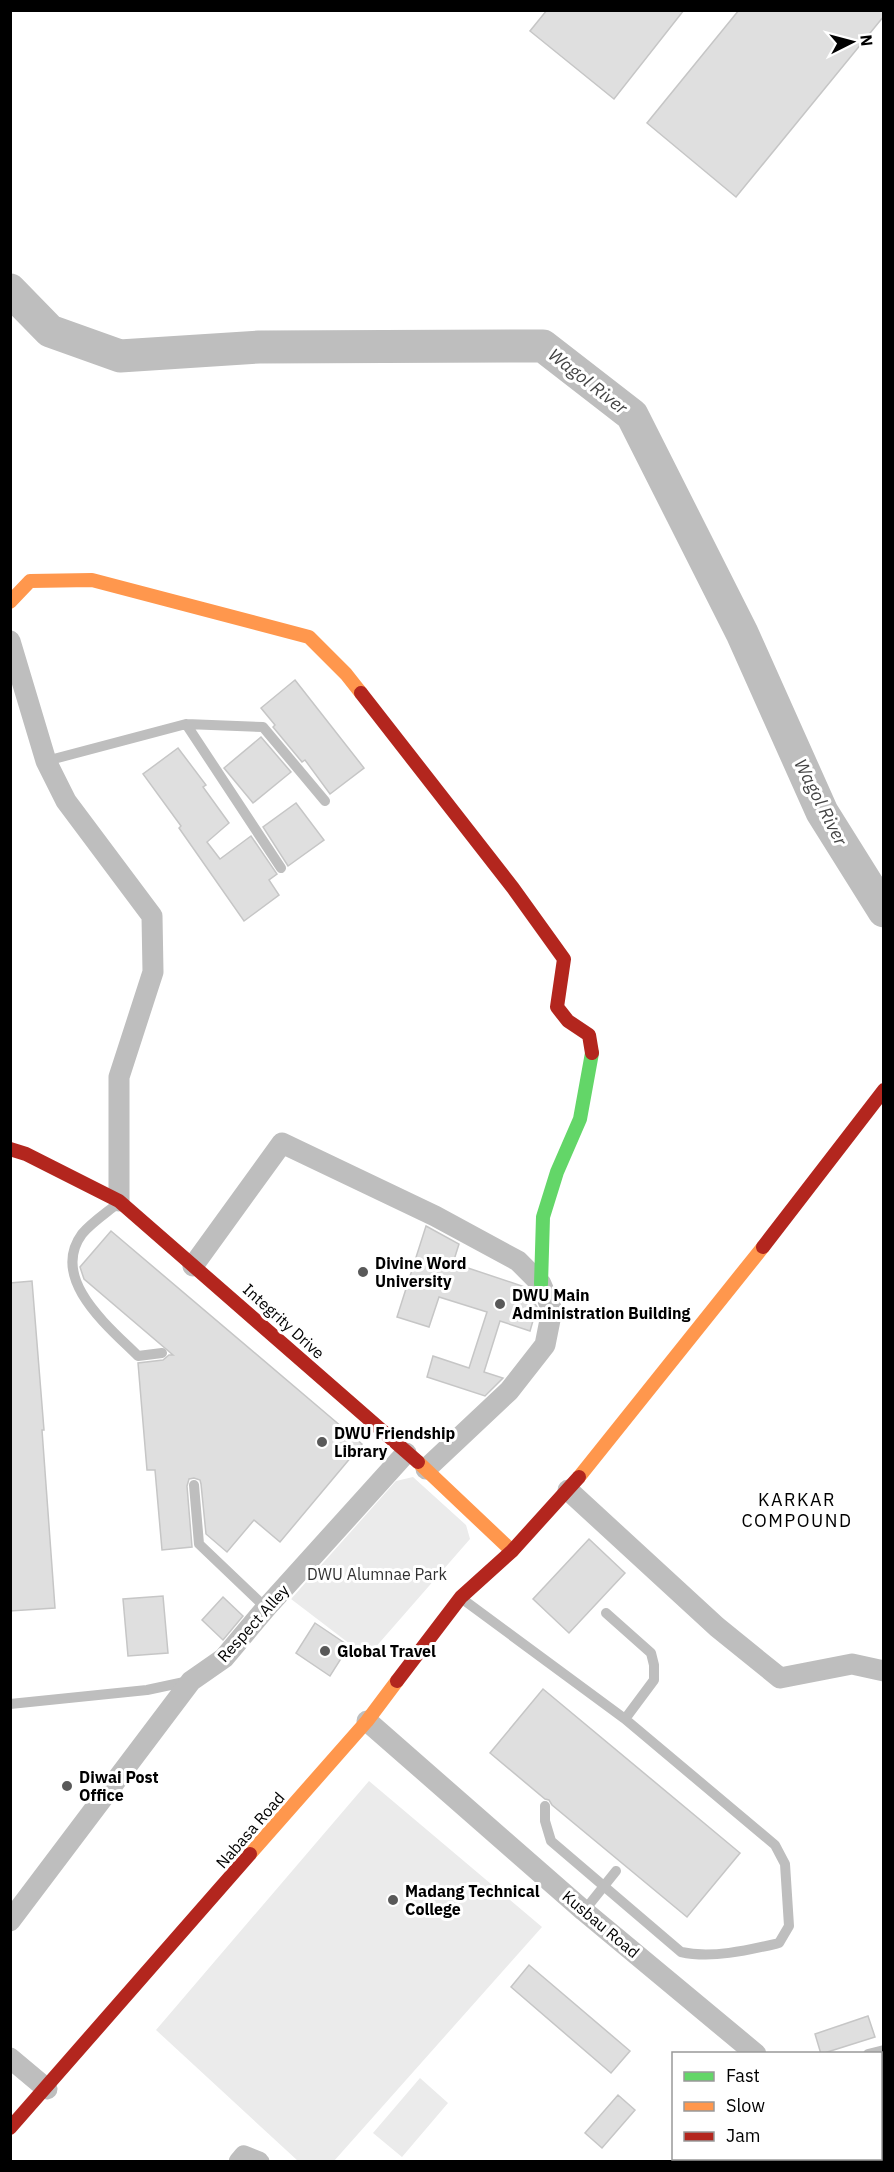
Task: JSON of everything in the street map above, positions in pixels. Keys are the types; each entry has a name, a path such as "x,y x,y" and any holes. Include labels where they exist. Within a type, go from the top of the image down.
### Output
{"street":[{"path":"10,602 30,581 92,580 309,637 346,674 513,888 564,959 557,1007 568,1021 589,1035 592,1051 580,1119 556,1172 543,1217 541,1284"},
{"path":"10,641 46,761 66,801 152,916 153,972 119,1077 119,1202"},
{"name":"Nabasa Road","path":"10,2128 47,2089 367,1721 461,1597 512,1551 568,1490 788,1216 884,1090"},
{"path":"193,1266 282,1143 446,1222 518,1262 541,1284 552,1310 545,1345 509,1391 426,1469"},
{"name":"Integrity Drive","path":"10,1149 26,1154 119,1202 229,1295 426,1469 512,1551"},
{"name":"Respect Alley","path":"10,1921 36,1890 191,1681 224,1658 406,1453"},
{"path":"568,1490 717,1627 780,1678 852,1664 884,1671"},
{"name":"Kusbau Road","path":"367,1721 584,1911 754,2052"},
{"path":"10,2058 47,2089"},
{"path":"238,2162 244,2156 259,2162"}],"lane":[{"path":"186,724 281,868"},
{"path":"46,761 186,724 263,727 325,801"},
{"path":"119,1202 82,1233 74,1249 72,1271 92,1310 138,1356 162,1353"},
{"path":"194,1485 200,1544 266,1608"},
{"path":"461,1597 625,1719 775,1845 784,1864 789,1926 779,1943 755,1949 695,1955 681,1952 551,1841 545,1821 545,1806"},
{"path":"606,1613 651,1653 654,1665 654,1680 625,1719"},
{"path":"10,1704 147,1690 191,1681"},
{"path":"584,1911 616,1871"}],"green space":[{"name":"DWU Alumnae Park","path":"413,1477 466,1525 470,1539 367,1657 291,1599 396,1481"},
{"path":"369,1781 542,1927 334,2161 298,2161 156,2030"},
{"path":"420,2078 448,2103 402,2157 373,2133"}],"building":[{"path":"547,10 684,10 614,99 530,31"},
{"path":"739,10 884,10 884,16 736,197 647,123"},
{"path":"295,680 364,768 330,794 305,760 302,762 273,727 275,725 261,708"},
{"path":"261,737 291,772 253,803 224,768"},
{"path":"178,748 206,785 203,787 229,823 207,842 220,859 251,836 277,874 269,880 279,895 244,921 179,828 181,826 143,774"},
{"path":"296,803 324,840 288,866 263,827"},
{"name":"DWU Main Administration Building","path":"426,1226 459,1244 453,1263 525,1287 537,1307 530,1331 500,1321 484,1372 503,1378 485,1396 427,1377 433,1356 469,1368 487,1312 439,1297 429,1327 397,1317"},
{"path":"111,1231 362,1444 280,1542 254,1520 227,1552 206,1534 201,1484 200,1480 194,1478 189,1479 187,1486 192,1547 162,1550 155,1470 147,1470 138,1363 163,1360 173,1355 84,1279 80,1267"},
{"path":"32,1281 55,1608 10,1611 10,1283"},
{"path":"589,1539 625,1573 569,1633 533,1599"},
{"path":"163,1596 168,1653 128,1656 123,1599"},
{"path":"223,1597 243,1616 223,1640 202,1620"},
{"path":"315,1623 349,1646 330,1676 296,1653"},
{"path":"543,1689 740,1853 687,1917 490,1753"},
{"path":"529,1965 630,2051 611,2073 511,1987"},
{"path":"868,2016 875,2037 827,2052 820,2052 815,2034"},
{"path":"618,2095 635,2110 602,2148 585,2133"}],"waterway":[{"name":"Wagol River","path":"10,290 50,331 120,356 259,347 543,346 632,415 742,633 822,812 884,911"}],"traffic: fast":[{"path":"541,1284 543,1217 557,1172 580,1119 592,1053"}],"traffic: slow":[{"path":"10,602 30,581 92,580 309,637 346,674 361,693"},
{"path":"579,1477 763,1247"},
{"path":"418,1462 512,1551"},
{"path":"250,1854 367,1721 397,1681"}],"traffic: jam":[{"path":"361,693 513,888 564,959 557,1007 568,1021 589,1035 592,1053"},
{"path":"763,1247 884,1090"},
{"path":"10,1149 26,1154 119,1201 418,1462"},
{"path":"397,1681 461,1597 512,1551 579,1477"},
{"path":"10,2128 250,1854"}],"place":[{"name":"Divine Word University","path":"363,1272"},
{"name":"DWU Main Administration Building","path":"500,1304"},
{"name":"DWU Friendship Library","path":"322,1442"},
{"name":"Global Travel","path":"325,1651"},
{"name":"Diwai Post Office","path":"67,1786"},
{"name":"Madang Technical College","path":"393,1900"}],"district":[{"name":"KARKAR COMPOUND","path":"797,1509"}]}
